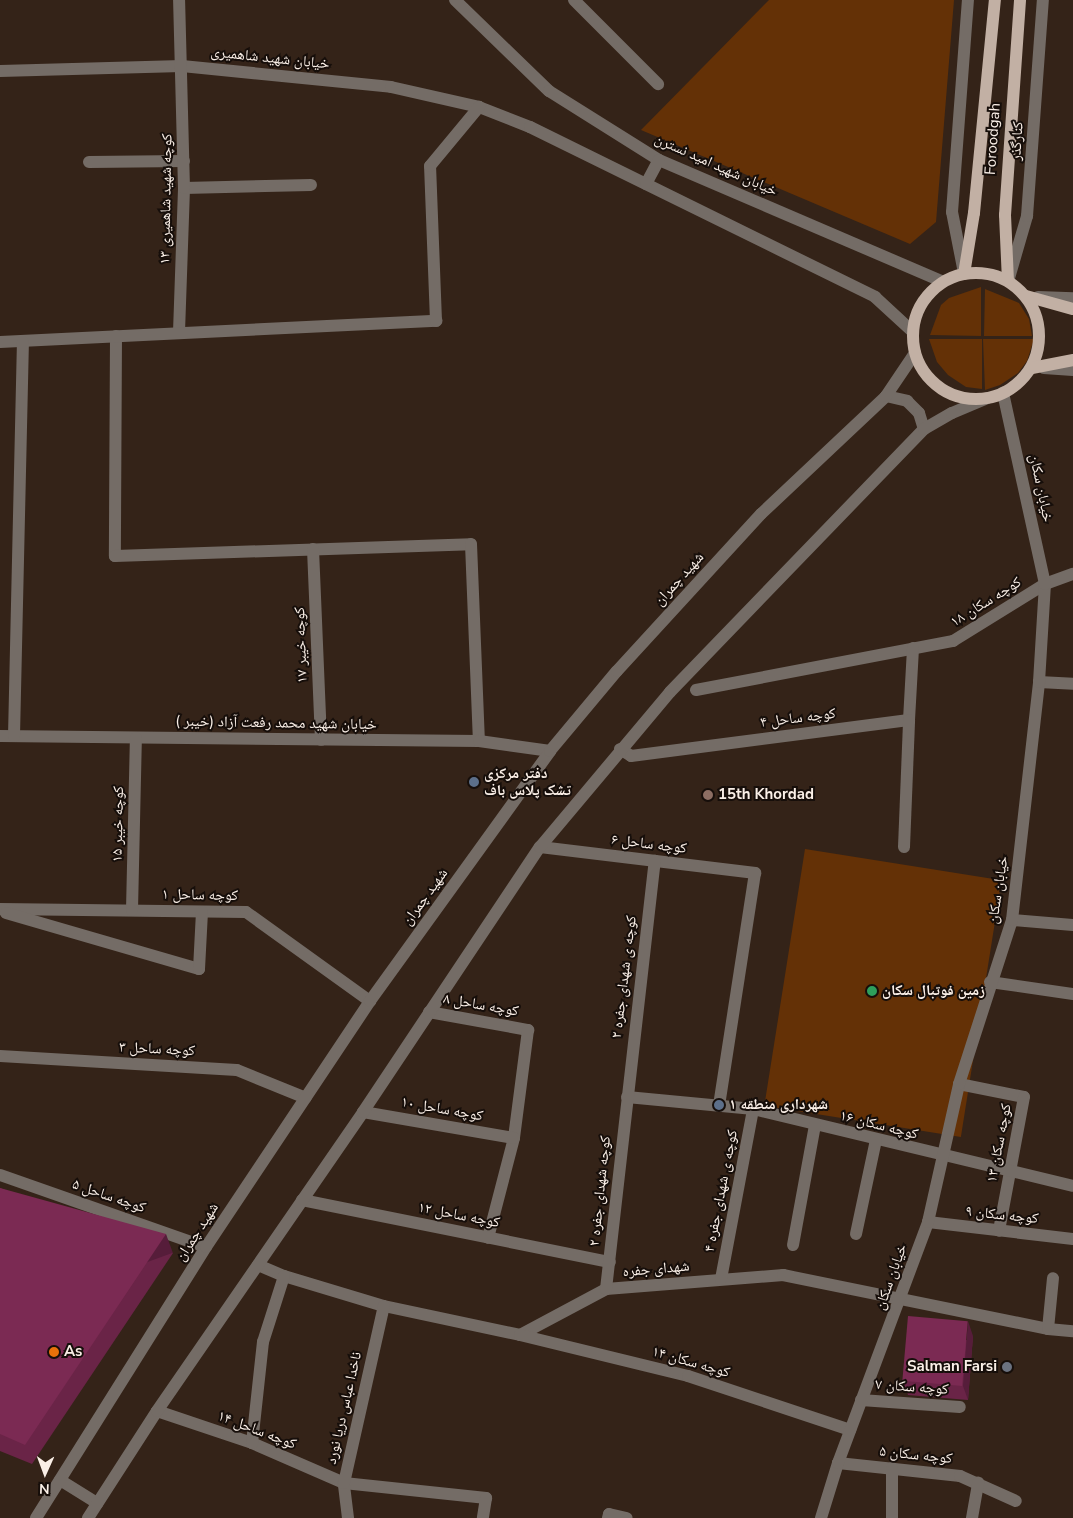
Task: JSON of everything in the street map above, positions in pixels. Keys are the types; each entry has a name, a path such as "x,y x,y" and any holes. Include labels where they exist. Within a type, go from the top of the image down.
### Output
{"main road":[{"name":"Foroodgah","path":"964,274 976,204 995,0"},
{"name":"Foroodgah","path":"1008,281 1005,214 1020,0"},
{"path":"986,273 1008,281 1026,296 1035,312 1040,331 1038,350 1032,368 1019,382 1003,393 987,398 964,398 942,390 925,374 915,353 912,331 920,306 943,282 964,274 986,273"},
{"path":"1026,296 1073,309"},
{"path":"1032,368 1073,360"}],"street":[{"name":"کوچه شهید شاهمیری ۱۳","path":"179,332 184,188 180,0"},
{"name":"خیابان شهید امید نسترن","path":"455,0 549,91 659,160 943,282"},
{"path":"574,0 658,84"},
{"path":"964,274 952,212 968,0"},
{"name":"کنارگذر","path":"1008,281 1028,216 1043,0"},
{"name":"خیابان شهید شاهمیری","path":"0,71 182,66 391,87 479,108 530,127 646,184"},
{"path":"0,342 436,321 430,166 479,108"},
{"path":"659,160 646,184 875,297 912,331"},
{"path":"89,162 184,161"},
{"path":"184,188 311,185"},
{"path":"1026,296 1073,298"},
{"path":"116,336 116,556 471,544 479,741"},
{"path":"14,736 23,342"},
{"name":"شهید چمران","path":"36,1518 206,1247 370,1000 550,751 616,671 761,514 886,396 915,353"},
{"path":"1032,368 1073,370"},
{"name":"خیابان سکان","path":"821,1518 838,1463 901,1299 928,1222 944,1158 959,1084 990,982 1012,920 1039,682 1045,584 1003,393"},
{"path":"886,396 906,400 919,413 924,429"},
{"path":"88,1518 157,1411 363,1112 540,847 670,692 924,429 952,413 987,398"},
{"name":"کوچه خیبر ۱۷","path":"313,549 321,740"},
{"name":"کوچه سکان ۱۸","path":"696,690 953,641 1045,584 1073,574"},
{"path":"904,847 912,648"},
{"path":"1039,682 1073,684"},
{"name":"کوچه ساحل ۴","path":"620,750 631,756 909,720"},
{"name":"( خیبر) خیابان شهید محمد رفعت آزاد","path":"0,736 479,741 550,751"},
{"name":"کوچه خیبر ۱۵","path":"132,910 136,738"},
{"name":"کوچه ساحل ۶","path":"540,847 754,873 719,1105"},
{"name":"کوچه ی شهدای جفره ۲","path":"627,1097 655,861"},
{"path":"0,910 199,968 202,912"},
{"name":"کوچه ساحل ۱","path":"0,910 246,912 370,1000"},
{"path":"1012,920 1073,925"},
{"path":"990,982 1073,994"},
{"name":"کوچه ساحل ۸","path":"429,1012 528,1030 514,1138"},
{"name":"کوچه ساحل ۳","path":"0,1056 237,1070 306,1098"},
{"name":"کوچه سکان ۱۳","path":"959,1084 1024,1097 999,1231"},
{"name":"کوچه سکان ۱۶","path":"627,1097 753,1109 944,1158 1073,1186"},
{"name":"کوچه شهدای جفره ۲","path":"606,1290 627,1097"},
{"name":"کوچه ی شهدای جفره ۴","path":"721,1279 753,1109"},
{"name":"کوچه ساحل ۱۰","path":"363,1112 514,1138"},
{"path":"793,1245 815,1126"},
{"path":"488,1238 514,1138"},
{"path":"856,1234 876,1140"},
{"name":"کوچه ساحل ۵","path":"0,1175 206,1247"},
{"name":"کوچه ساحل ۱۲","path":"302,1200 610,1262"},
{"name":"کوچه سکان ۹","path":"928,1222 1073,1239"},
{"path":"258,1265 284,1276 384,1306 520,1335"},
{"name":"شهدای جفره","path":"520,1335 606,1290 783,1275 1048,1329 1073,1331"},
{"path":"252,1444 263,1342 284,1276"},
{"path":"1048,1329 1053,1278"},
{"name":"ناخدا عباس دریا نورد","path":"348,1518 344,1483 384,1306"},
{"name":"کوچه سکان ۱۴","path":"520,1335 688,1376 850,1430"},
{"name":"کوچه سکان ۷","path":"861,1400 960,1407"},
{"name":"کوچه ساحل ۱۴","path":"157,1411 252,1444 344,1483 486,1498 483,1518"},
{"name":"کوچه سکان ۵","path":"838,1463 960,1476 1016,1500"},
{"path":"892,1468 892,1518"},
{"path":"60,1480 97,1503"},
{"path":"972,1518 978,1483"},
{"path":"608,1518 609,1514 627,1518"}],"shaded area":[{"path":"769,0 954,0 936,222 910,244 641,130"},
{"path":"981,287 981,336 930,335 941,305 949,298"},
{"path":"985,289 1019,303 1029,319 1032,336 984,336"},
{"path":"929,339 982,339 982,389 966,387 948,375 937,362"},
{"path":"983,339 1034,339 1027,361 1018,373 1000,385 985,390"},
{"name":"زمین فوتبال سکان","path":"805,849 1002,880 961,1137 764,1106"}],"building":[{"name":"As","path":"0,1188 166,1234 25,1445 0,1434"},
{"path":"908,1316 968,1321 962,1386 902,1381"}],"place":[{"name":"دفتر مرکزی تشک پلاس باف","path":"474,782"},
{"name":"15th Khordad","path":"708,795"},
{"name":"زمین فوتبال سکان","path":"872,991"},
{"name":"شهرداری منطقه ١","path":"719,1105"},
{"name":"As","path":"54,1352"},
{"name":"Salman Farsi","path":"1007,1367"}]}
